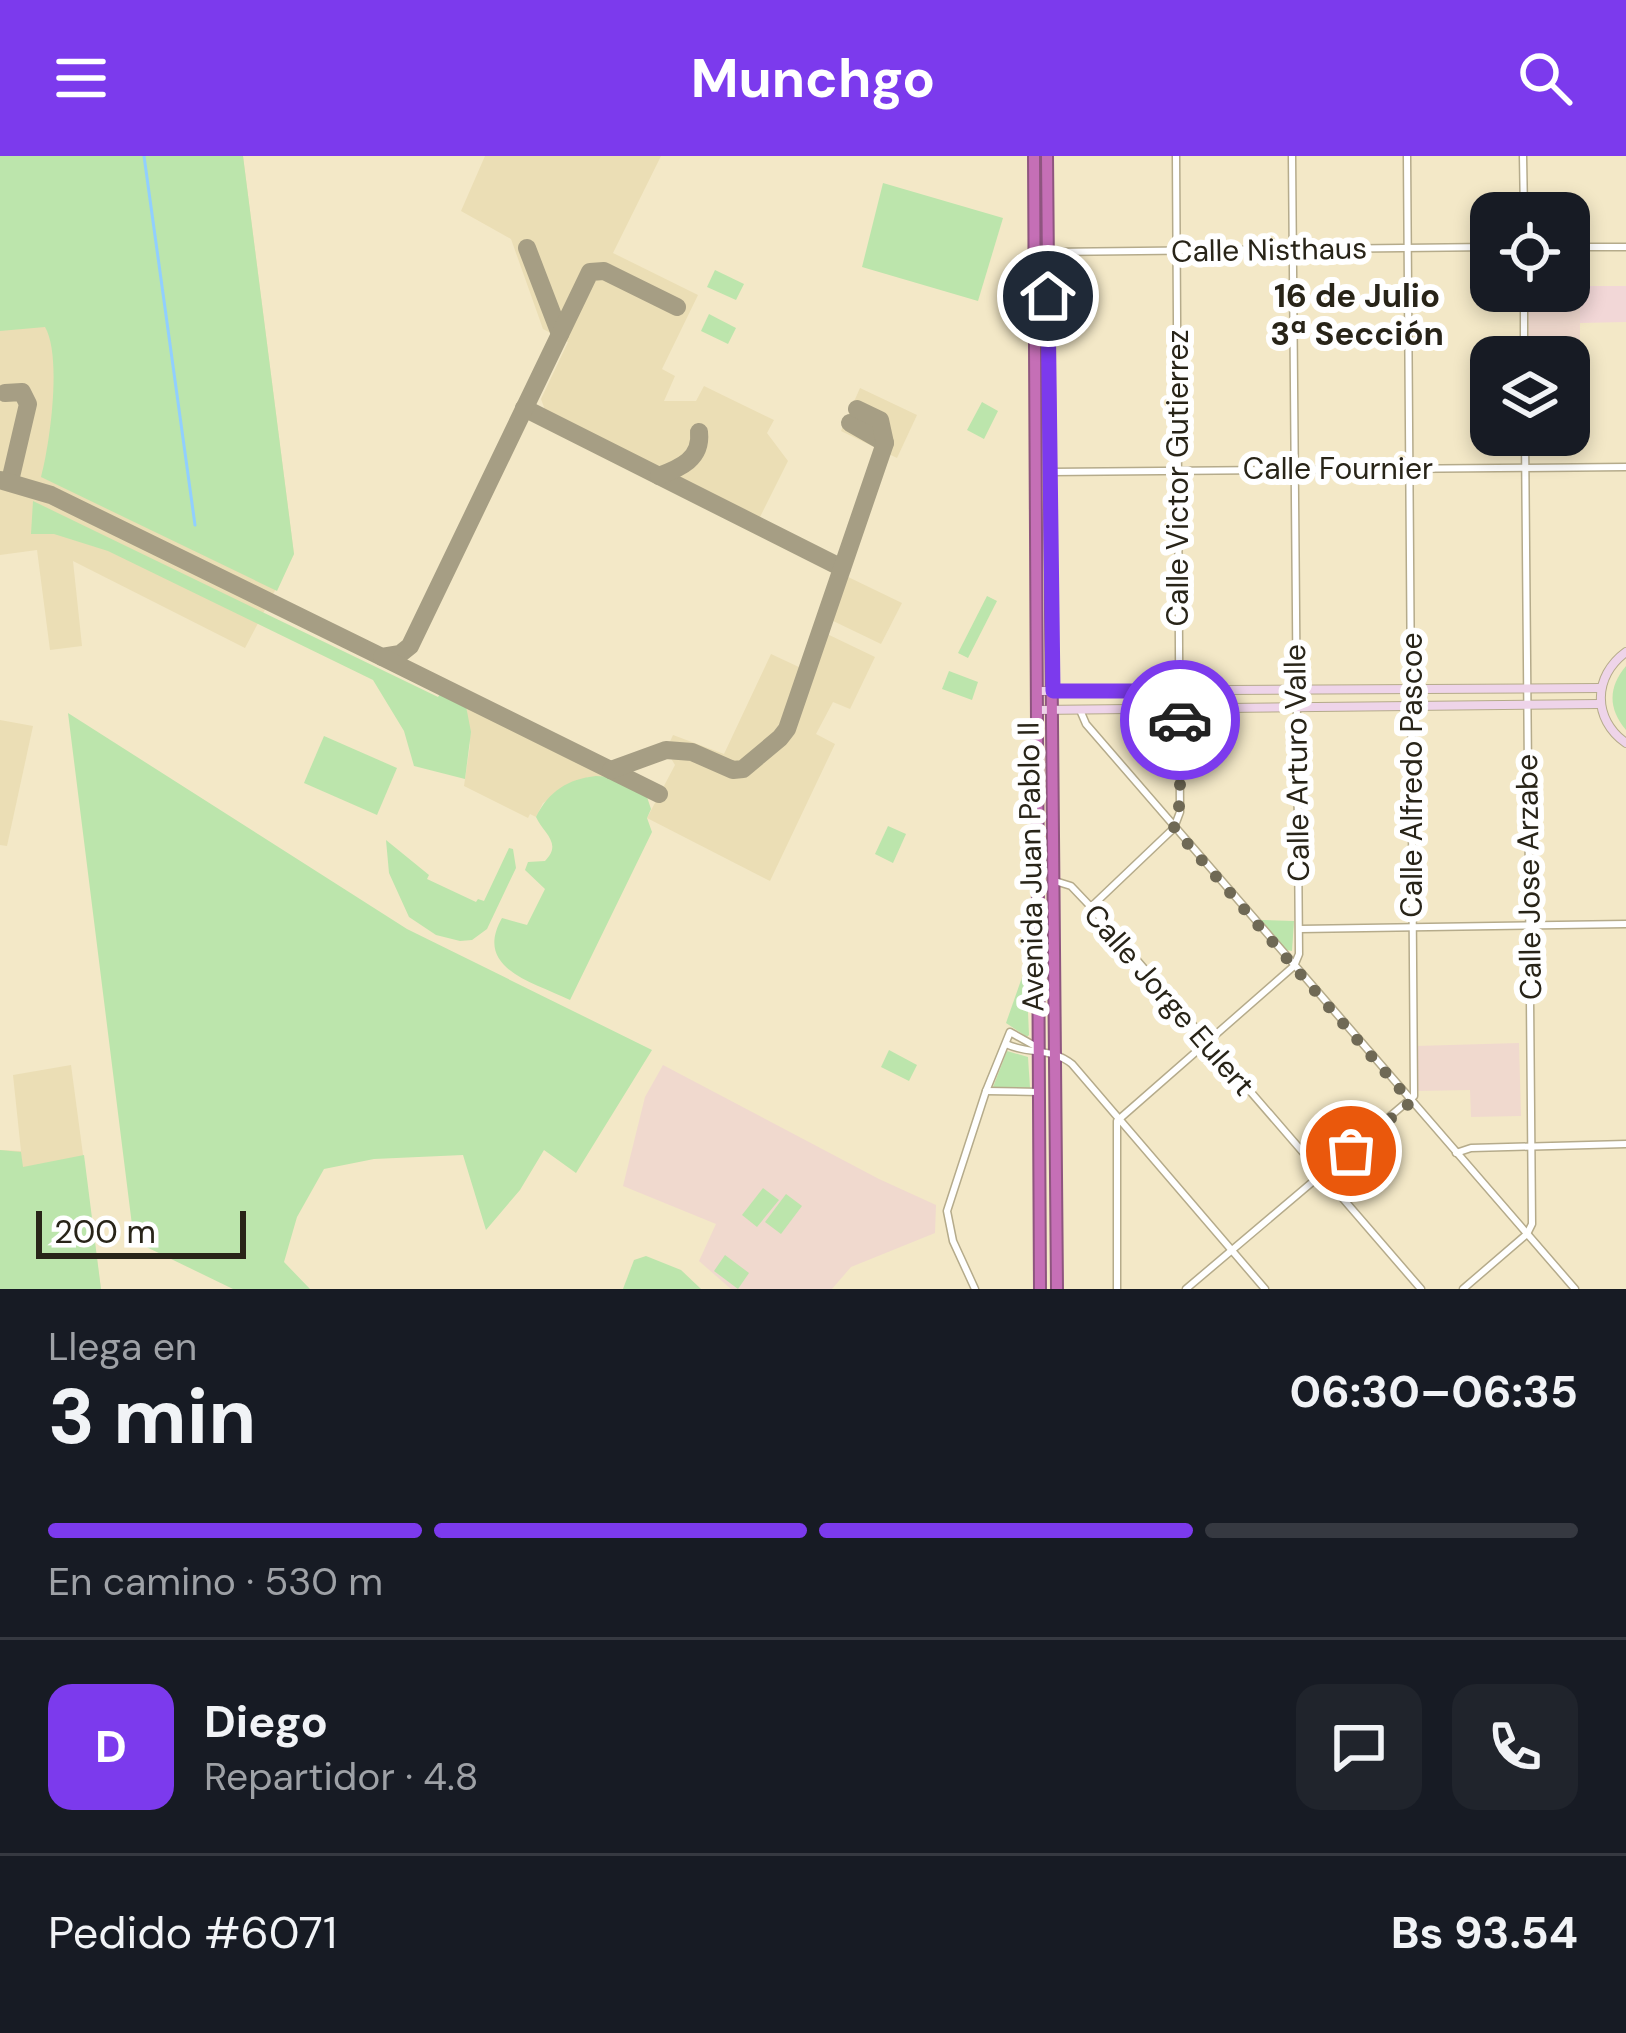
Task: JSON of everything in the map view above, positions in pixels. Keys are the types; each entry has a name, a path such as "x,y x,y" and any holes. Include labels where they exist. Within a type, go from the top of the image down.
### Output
{"highway":[{"name":"Avenida Juan Pablo II","path":"1034,156 1040,1289"},
{"name":"Avenida Juan Pablo II","path":"1047,156 1058,1289"}],"main road":[{"path":"1626,652 1613,663 1601,688 1600,704 1610,728 1626,743"},
{"path":"1036,691 1601,688"},
{"path":"1037,710 1600,704"}],"street":[{"name":"Calle Victor Gutierrez","path":"1174,828 1180,802 1176,156"},
{"name":"Calle Arturo Valle","path":"1292,156 1300,929 1294,966"},
{"name":"Calle Alfredo Pascoe","path":"1406,156 1411,1102"},
{"path":"1523,156 1524,192"},
{"name":"Calle Nisthaus","path":"1048,252 1470,247"},
{"path":"1590,247 1626,247"},
{"name":"Calle Jose Arzabe","path":"1525,456 1532,1144 1532,1224 1527,1234"},
{"name":"Calle Fournier","path":"1050,472 1626,467"},
{"path":"1080,710 1086,724 1174,828 1575,1289"},
{"path":"1090,907 1174,828"},
{"name":"Calle Jorge Eulert","path":"1055,881 1071,886 1090,907 1420,1289"},
{"path":"1300,929 1626,924"},
{"path":"1117,1289 1115,1132 1119,1118 1294,966"},
{"path":"975,1289 952,1241 947,1211 1010,1032 1072,1064 1265,1289"},
{"path":"1006,1044 1024,1052 1039,1049"},
{"path":"986,1091 1039,1092"},
{"path":"1186,1289 1411,1102"},
{"path":"1456,1154 1471,1148 1532,1144 1626,1144"},
{"path":"1463,1289 1527,1234"}],"shaded area":[{"path":"0,156 243,156 294,554 245,648 73,561 82,646 50,650 37,550 0,555"},
{"path":"485,156 661,156 613,253 698,295 662,369 675,376 664,401 696,401 704,386 774,420 767,433 788,461 759,519 545,410 541,399 568,342 543,329 511,239 461,211"},
{"path":"1590,286 1626,286 1626,322 1580,323 1580,312 1590,312"},
{"path":"1528,312 1580,312 1580,336 1529,336"},
{"path":"860,388 917,415 897,458 841,431"},
{"path":"844,575 902,603 881,644 829,619"},
{"path":"825,633 875,657 850,709 833,702 816,734 835,744 770,881 647,818 675,765 666,750 673,735 724,754 771,654 801,668 785,719 794,724"},
{"path":"466,706 610,777 588,777 543,803 536,817 530,814 528,818 464,786 470,745"},
{"path":"0,720 33,726 7,846 0,845"},
{"path":"1519,1043 1521,1116 1471,1117 1470,1090 1417,1091 1416,1046"},
{"path":"71,1065 101,1289 0,1289 0,1150 21,1151 13,1075"},
{"path":"663,1065 936,1205 935,1233 851,1267 832,1289 731,1289 699,1261 716,1224 623,1186 645,1097"}],"green space":[{"path":"0,156 243,156 294,554 277,591 41,477 51,423 53,358 45,327 0,331"},
{"path":"883,183 1003,218 978,301 862,267"},
{"path":"715,270 744,284 736,300 707,287"},
{"path":"709,314 736,328 728,344 701,331"},
{"path":"982,402 998,411 984,439 967,430"},
{"path":"33,501 438,697 466,706 471,732 465,779 414,766 404,731 373,680 108,551 54,534 31,534"},
{"path":"987,596 997,601 968,658 958,653"},
{"path":"1626,666 1626,730 1612,698"},
{"path":"949,671 978,682 972,700 942,689"},
{"path":"68,713 407,929 652,1050 576,1173 544,1150 520,1190 486,1230 463,1155 374,1159 324,1169 297,1217 284,1262 310,1289 233,1289 134,1241"},
{"path":"324,736 397,768 377,815 304,783"},
{"path":"596,776 610,777 646,794 652,832 570,1000 511,971 495,950 495,935 502,918 527,925 545,889 525,870 528,862 545,861 552,849 536,817 541,808 560,788"},
{"path":"888,826 906,834 893,863 875,854"},
{"path":"386,840 429,875 427,879 476,902 484,901 509,848 513,849 516,868 487,929 472,940 460,941 436,935 409,917 389,873"},
{"path":"1261,920 1294,921 1292,951 1286,950"},
{"path":"1026,966 1029,1035 1027,1037 1006,1023"},
{"path":"889,1050 917,1065 909,1081 881,1067"},
{"path":"1007,1051 1028,1057 1030,1088 993,1087"},
{"path":"0,1150 21,1152 23,1167 84,1155 101,1289 0,1289"},
{"path":"763,1188 779,1200 757,1227 742,1215"},
{"path":"786,1194 802,1206 781,1234 765,1222"},
{"path":"725,1255 749,1273 738,1289 714,1271"},
{"path":"646,1256 681,1270 701,1289 623,1289 634,1260"}],"waterway":[{"path":"144,156 195,525"}],"taxiway":[{"path":"527,248 560,334"},
{"path":"0,480 51,495 382,657 400,654 410,646 590,272 604,271 677,307"},
{"path":"5,393 22,392 28,404 10,481"},
{"path":"524,408 842,568"},
{"path":"611,770 666,750 692,752 733,770 743,769 787,729 885,443 880,420 857,409"},
{"path":"850,423 885,443"},
{"path":"659,476 693,456 699,432"},
{"path":"382,657 659,794"}],"way so far":[{"path":"1180,720 1180,802 1174,828 1411,1102 1351,1151"}],"district":[{"name":"16 de Julio 3ª Sección","path":"1357,314"}],"route":[{"path":"1048,296 1053,691 1180,691 1180,720"}]}
